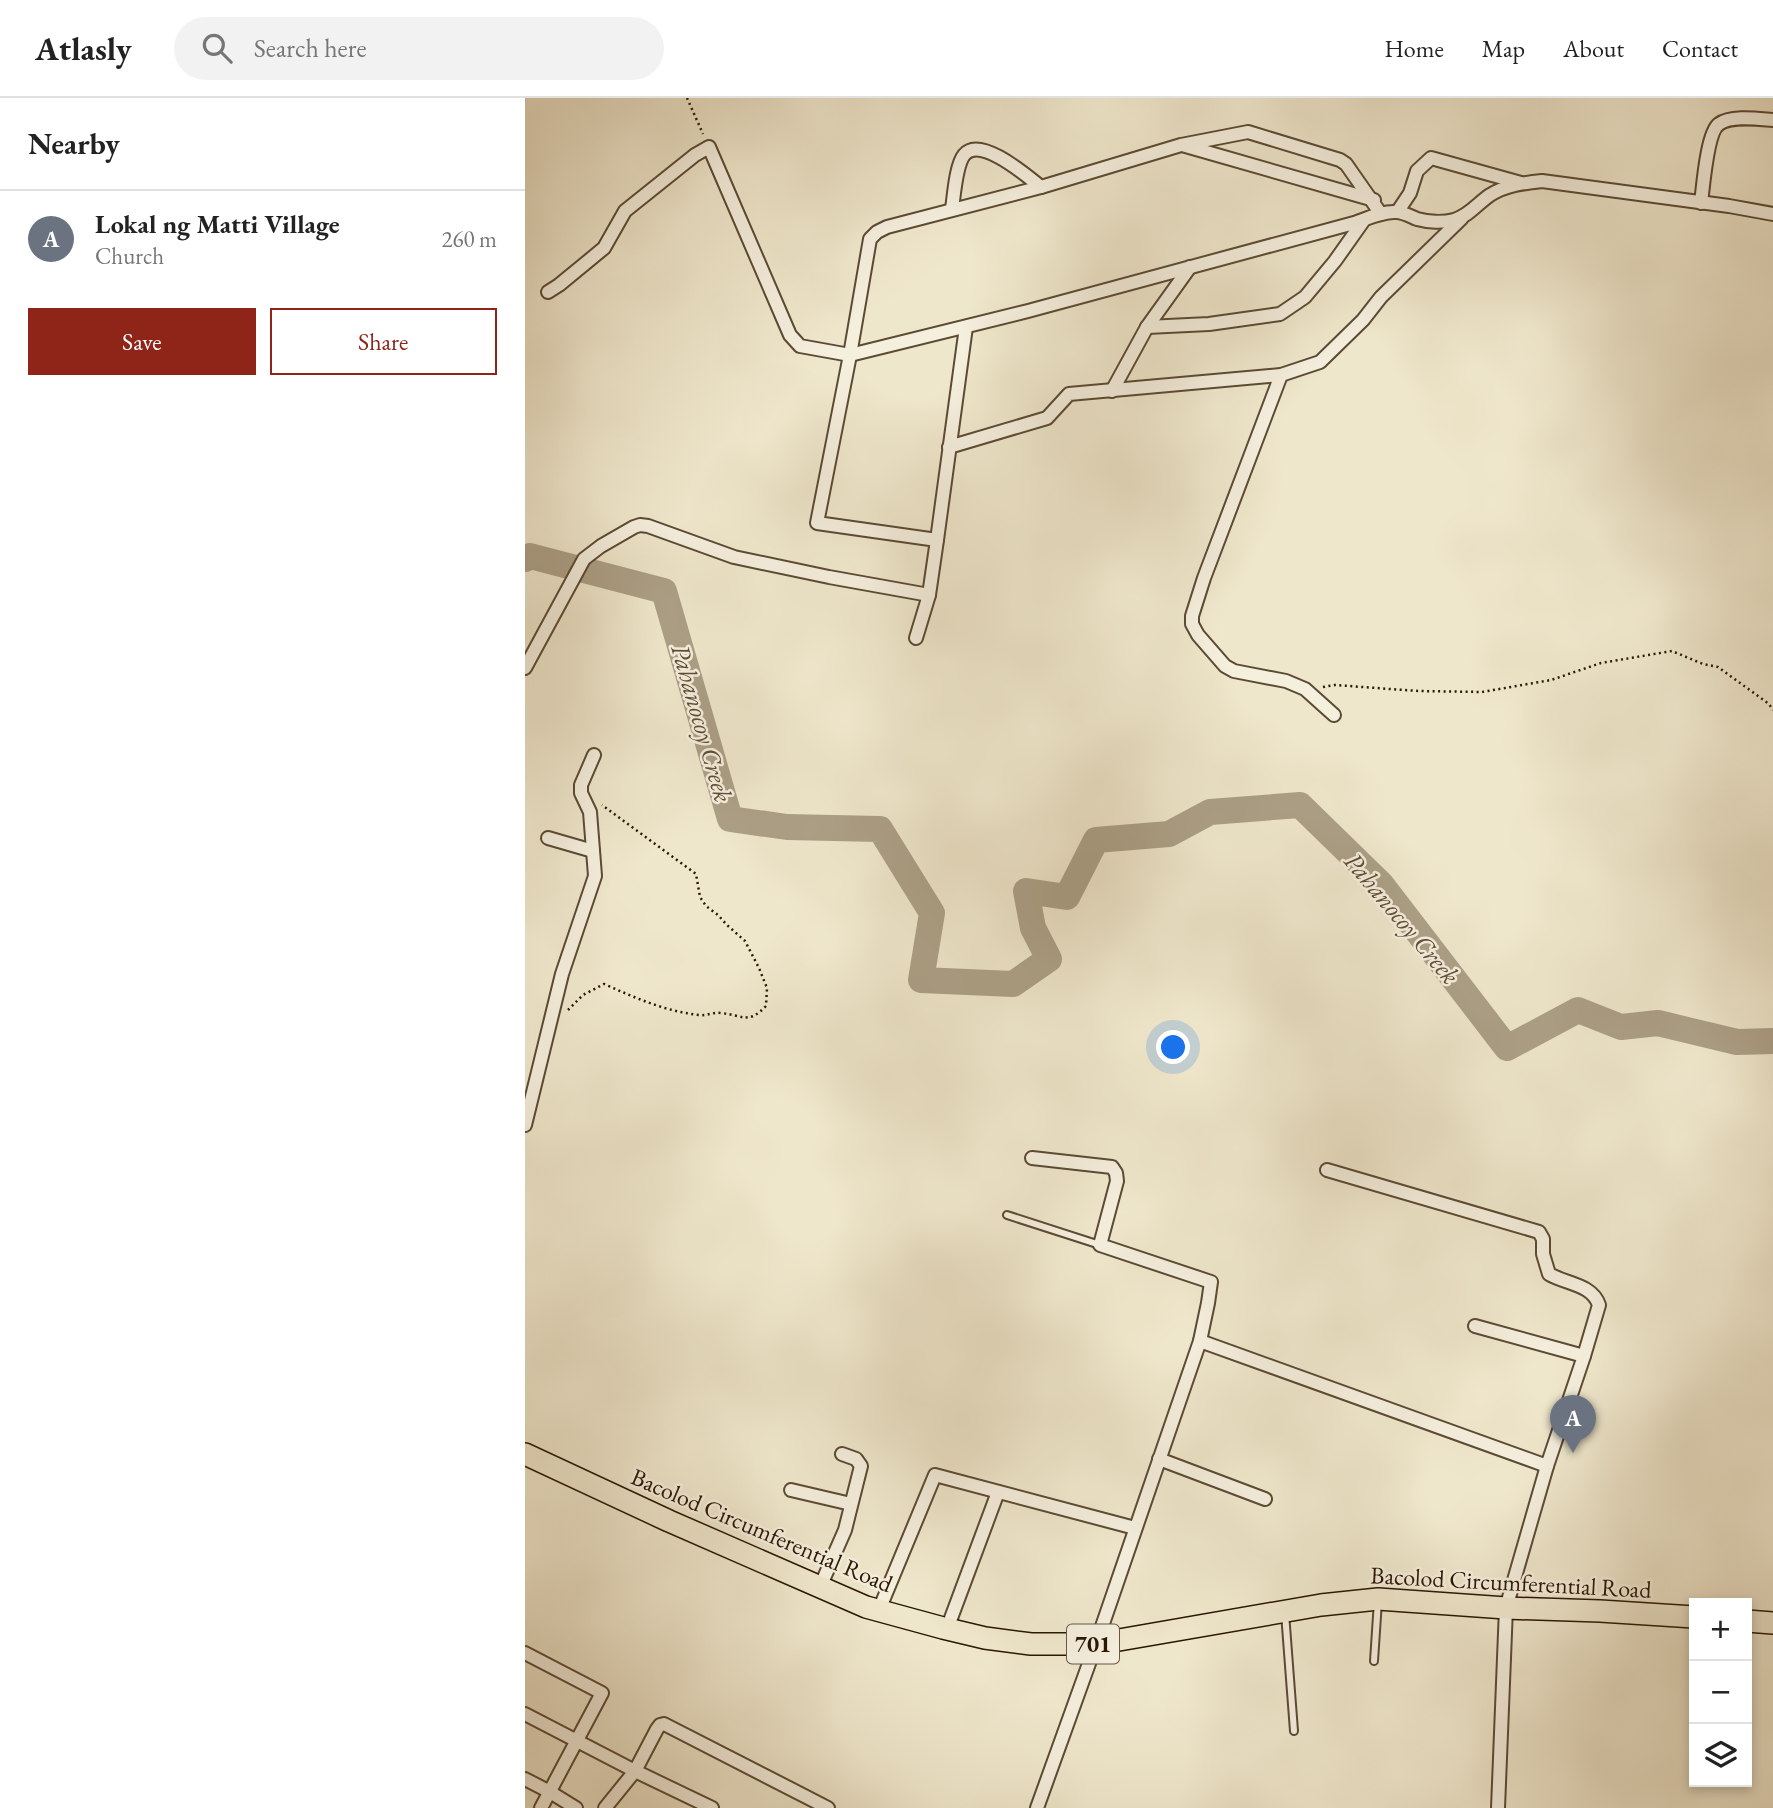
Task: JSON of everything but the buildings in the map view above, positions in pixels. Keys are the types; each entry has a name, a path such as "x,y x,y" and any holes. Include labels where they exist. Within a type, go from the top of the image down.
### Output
{"main road":[{"name":"Bacolod Circumferential Road","path":"525,1454 669,1521 866,1607 985,1638 1031,1644 1095,1644 1321,1605 1378,1599 1689,1617"},
{"path":"1752,1621 1773,1623"}],"street":[{"path":"1701,203 1711,135 1718,124 1736,118 1773,120"},
{"path":"937,540 817,523 870,239 877,232 1181,145 1248,132 1340,160 1352,170 1381,214"},
{"path":"1181,145 1374,201"},
{"path":"548,292 604,248 625,211 695,155 709,147 790,335 800,346 850,355 966,327 1381,214 1398,211 1419,220 1439,222 1463,217"},
{"path":"952,209 961,161 965,153 975,149 986,150 1041,187"},
{"path":"1398,211 1410,193 1417,171 1431,158 1522,183"},
{"path":"949,447 1047,418 1069,394 1281,375 1321,362 1363,320 1381,297 1463,217 1501,189 1522,183 1542,181 1773,214"},
{"path":"1147,327 1209,324 1280,314 1305,297 1364,220"},
{"path":"1112,391 1147,327 1190,267"},
{"path":"916,638 929,595 966,327"},
{"path":"1281,375 1204,578 1192,624 1225,666 1234,671 1286,681 1305,689 1334,715"},
{"path":"525,668 584,559 601,546 640,525 734,557 829,578 929,595"},
{"path":"525,1125 562,974 595,876 590,812 581,793 581,785 594,755"},
{"path":"548,838 593,851"},
{"path":"1032,1158 1112,1167 1117,1181 1100,1245 1210,1282 1199,1341 1037,1808"},
{"path":"1327,1170 1539,1232 1543,1239 1543,1254 1549,1274 1596,1296 1598,1305 1584,1356 1547,1466 1506,1608 1498,1808"},
{"path":"1475,1326 1584,1356"},
{"path":"1199,1341 1547,1466"},
{"path":"820,1587 845,1530 860,1466 856,1459 842,1454"},
{"path":"1159,1459 1265,1499"},
{"path":"879,1610 935,1475 1135,1528"},
{"path":"791,1490 851,1504"},
{"path":"947,1629 998,1492"},
{"path":"525,1653 602,1693 541,1808"},
{"path":"525,1714 712,1808"},
{"path":"605,1808 635,1771 657,1729 664,1724 828,1808"},
{"path":"525,1779 576,1808"}],"lane":[{"path":"1007,1215 1100,1245"},
{"path":"1374,1661 1378,1599"},
{"path":"1285,1611 1294,1731"}],"path":[{"path":"687,98 709,147"},
{"path":"1305,689 1335,685 1482,692 1551,680 1601,663 1672,651 1718,667 1769,704 1773,710"},
{"path":"548,1030 583,995 604,984 659,1008 696,1015 722,1013 743,1018 757,1015 766,1006 767,988 745,941 706,906 700,897 696,874 589,795 581,793"}],"waterway":[{"name":"Pahanocoy Creek","path":"525,559 530,556 664,591 730,819 787,827 880,829 932,913 921,980 1013,984 1049,959 1033,928 1026,891 1067,897 1096,840 1169,834 1210,812 1300,805 1381,884 1507,1048 1578,1010 1621,1027 1658,1023 1737,1042 1773,1041"}],"place":[{"name":"Lokal ng Matti Village","path":"1573,1453"}]}
